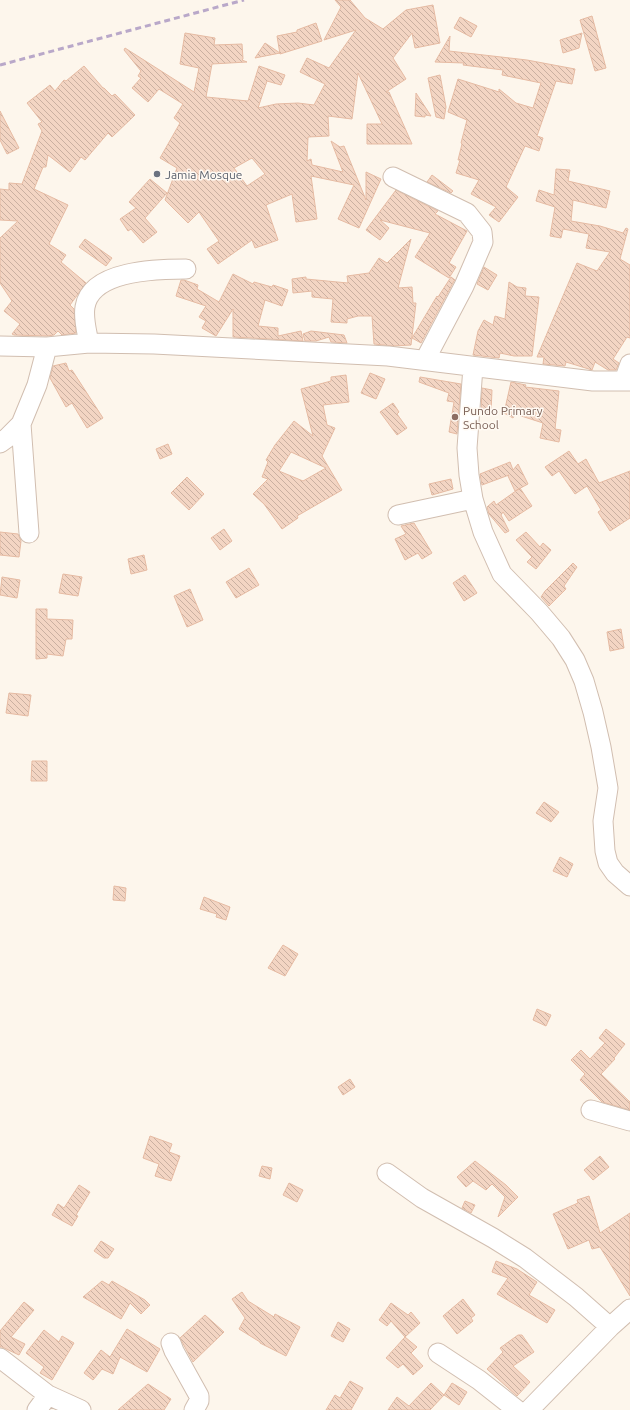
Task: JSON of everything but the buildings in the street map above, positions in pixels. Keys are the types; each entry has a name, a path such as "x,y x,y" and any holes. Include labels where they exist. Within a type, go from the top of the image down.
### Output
{"street":[{"path":"394,177 467,213 482,232 483,242 464,286 425,360"},
{"path":"89,343 85,324 85,306 90,295 104,282 125,274 170,269 186,269"},
{"path":"0,346 47,346 89,343 154,344 381,355 593,382 628,375"},
{"path":"0,443 21,424 37,385 47,346"},
{"path":"473,367 468,448 469,475 473,498 483,532 502,574 539,612 561,638 575,660 584,681 601,747 608,788 603,821 605,851 608,864 615,873 630,886"},
{"path":"21,424 29,533"},
{"path":"398,515 473,498"},
{"path":"591,1110 630,1121"},
{"path":"387,1173 422,1198 493,1238 524,1258 576,1297 610,1327"},
{"path":"529,1410 610,1327 630,1309"},
{"path":"171,1343 199,1396 200,1401 194,1410"},
{"path":"438,1352 479,1380 517,1410"},
{"path":"0,1358 42,1402 81,1410"}],"railway":[{"path":"0,65 244,0"}],"place":[{"name":"Jamia Mosque","path":"157,174"},
{"name":"Pundo Primary School","path":"455,417"}]}
